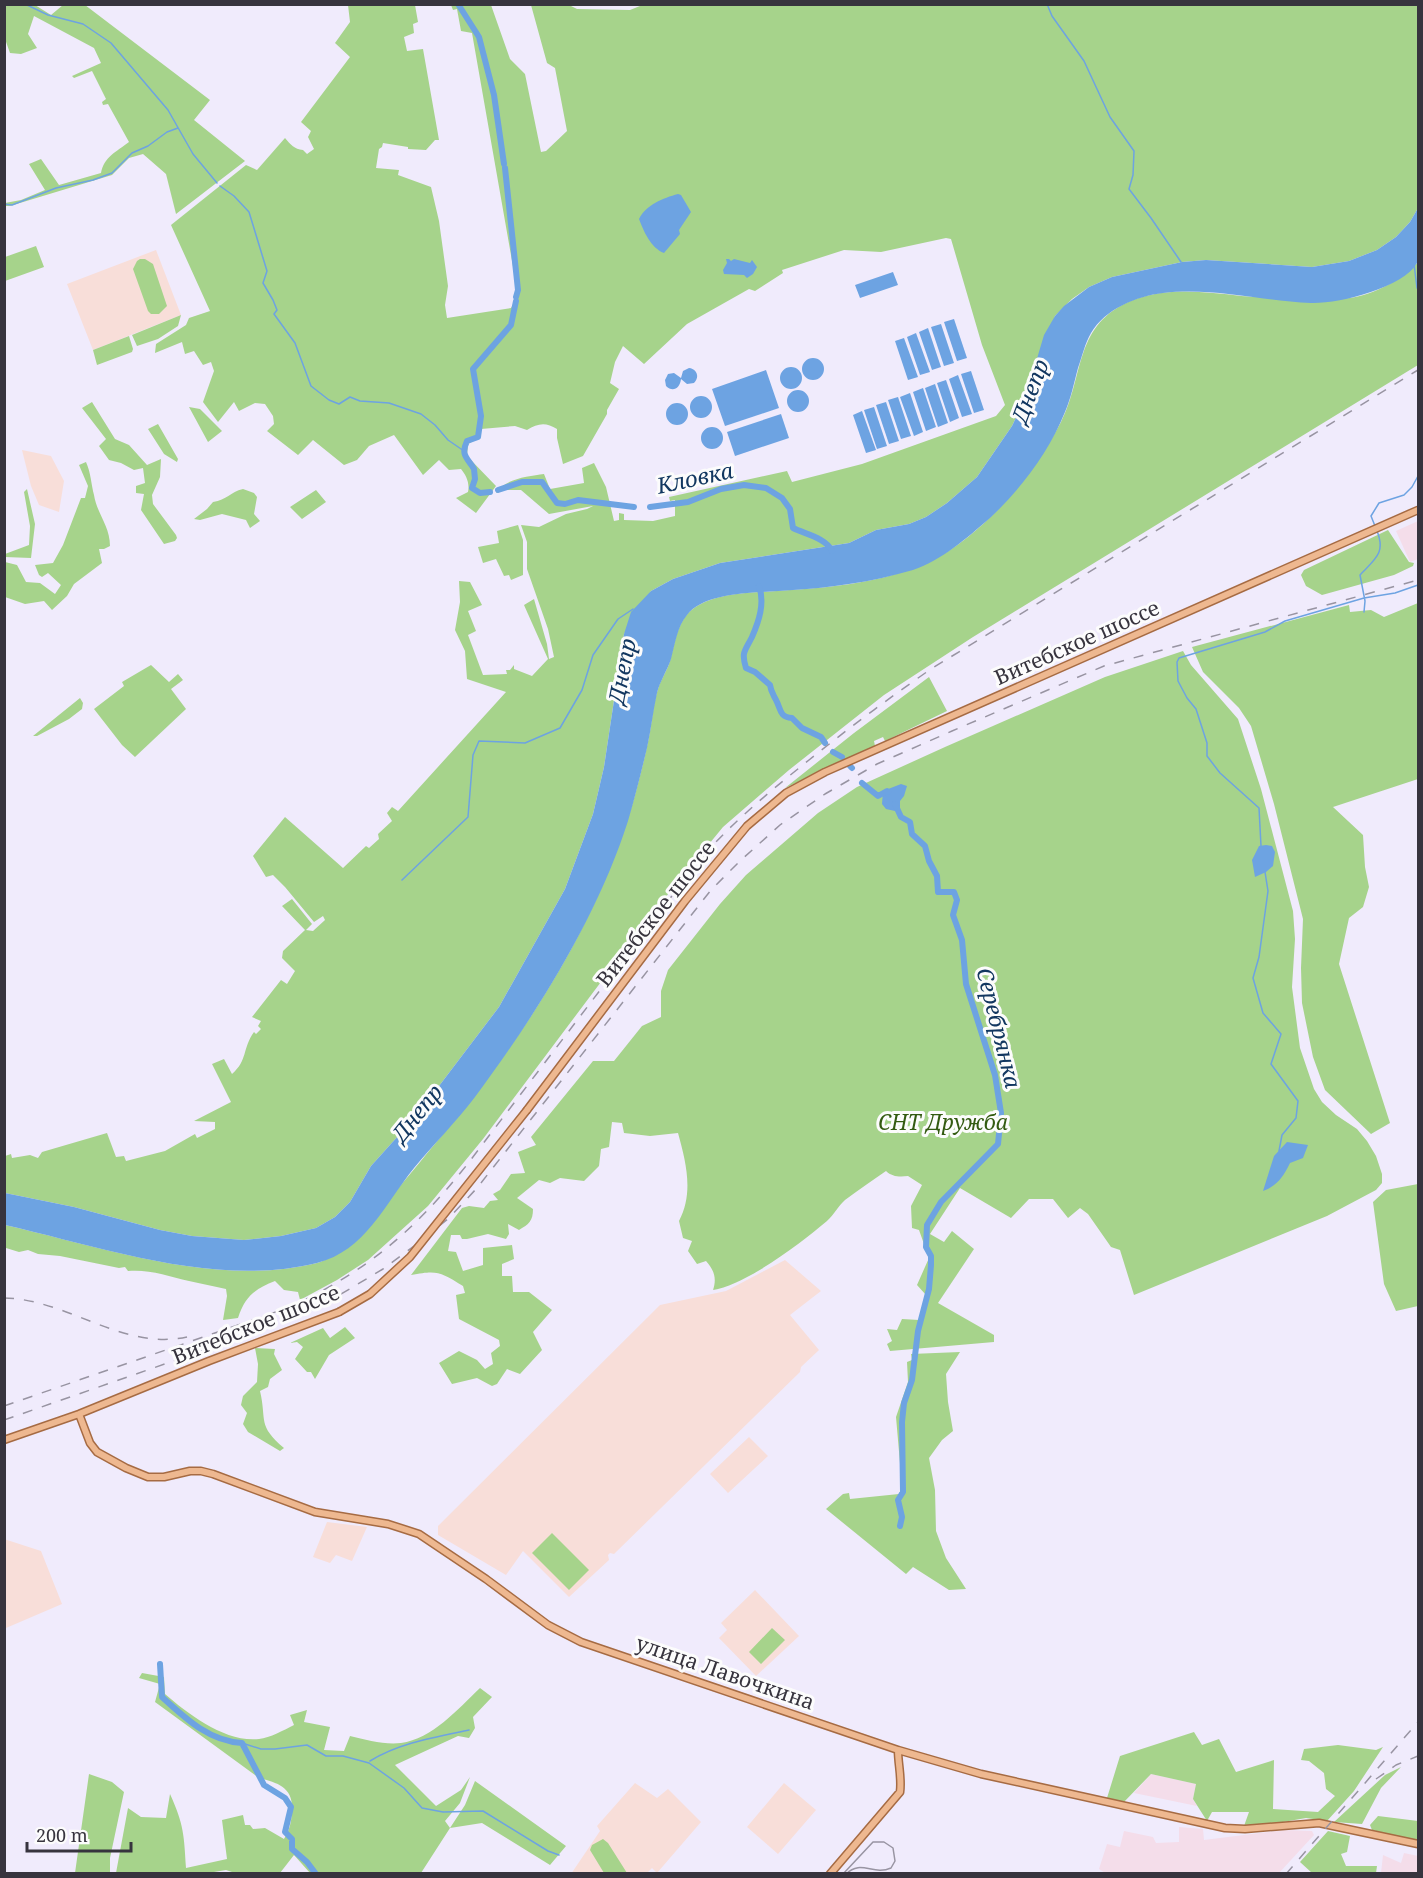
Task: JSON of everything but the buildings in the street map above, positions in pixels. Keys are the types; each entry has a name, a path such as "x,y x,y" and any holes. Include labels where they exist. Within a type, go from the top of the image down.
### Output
{"main road":[{"name":"Витебское шоссе","path":"4,1440 79,1414 331,1315 370,1294 410,1257 527,1110 685,901 747,826 786,793 825,772 1419,510"},
{"name":"улица Лавочкина","path":"79,1414 90,1443 97,1452 126,1468 148,1477 190,1471 213,1474 315,1512 388,1524 419,1534 486,1579 548,1625 565,1634 898,1750 981,1774 1225,1828 1245,1829 1318,1823 1419,1844"},
{"path":"830,1874 900,1792 898,1750"}],"shaded area":[{"path":"156,250 181,315 93,350 67,284"},
{"path":"22,450 51,456 64,481 59,512 39,505 31,486"},
{"path":"1418,521 1418,559 1410,562 1396,531"},
{"path":"785,1260 821,1291 790,1315 819,1350 801,1367 800,1372 614,1554 610,1553 609,1560 569,1597 523,1551 506,1575 438,1535 438,1526 660,1305 726,1291"},
{"path":"749,1437 768,1456 728,1493 710,1474"},
{"path":"327,1522 367,1527 352,1561 336,1555 330,1563 313,1557"},
{"path":"4,1539 41,1551 62,1604 6,1628 4,1628"},
{"path":"755,1590 799,1636 756,1676 719,1638 727,1630 721,1623"},
{"path":"1151,1774 1196,1784 1193,1799 1197,1806 1134,1793"},
{"path":"635,1783 657,1798 668,1789 701,1822 657,1873 652,1868 647,1873 571,1874 600,1831 597,1826"},
{"path":"784,1783 816,1810 778,1854 747,1827"},
{"path":"1179,1827 1203,1829 1204,1840 1284,1830 1312,1831 1314,1835 1279,1873 1107,1874 1099,1869 1107,1844 1120,1847 1124,1831 1153,1837 1156,1843 1179,1842"},
{"path":"1404,1853 1418,1856 1418,1873 1381,1873 1383,1855 1401,1863"}],"green space":[{"path":"5,4 35,5 51,15 63,5 85,5 210,100 194,120 245,161 176,214 166,174 143,154 129,158 112,175 5,206 5,203 21,200 45,190 29,164 41,159 59,185 101,173 108,159 129,142 108,104 103,105 102,102 106,99 92,71 74,78 72,76 101,63 94,48 34,16 28,34 37,48 21,54 10,53 5,39"},
{"path":"645,4 1418,5 1418,208 1410,222 1396,237 1377,250 1349,261 1312,267 1206,260 1182,262 1112,277 1089,287 1072,299 1055,316 1025,399 1012,426 977,477 947,503 926,517 909,524 876,530 849,543 720,563 673,579 651,591 624,634 604,767 593,814 565,889 499,1007 417,1115 371,1166 350,1202 335,1217 316,1228 281,1236 244,1240 192,1236 160,1230 74,1207 5,1193 5,1156 11,1154 12,1158 30,1155 38,1158 42,1152 107,1133 116,1157 124,1156 126,1161 165,1151 195,1134 197,1138 215,1129 215,1122 194,1121 231,1102 212,1064 224,1059 232,1074 237,1069 250,1038 254,1032 256,1034 261,1029 258,1026 261,1021 252,1017 281,980 287,984 295,971 282,958 283,951 305,930 282,906 292,899 312,924 306,930 313,931 325,920 323,916 314,922 273,875 266,877 253,856 285,817 343,868 366,846 369,848 379,839 378,834 392,821 387,813 392,807 398,811 506,692 467,679 465,651 455,630 460,602 459,581 470,582 482,605 468,611 476,631 468,635 483,675 507,674 506,670 510,670 514,665 514,669 532,676 548,659 524,605 534,599 549,659 554,657 548,629 527,569 527,542 521,525 539,527 566,514 593,506 549,514 521,490 504,490 496,493 505,484 517,479 544,474 550,489 584,483 582,468 594,463 606,487 614,521 619,520 619,513 624,514 624,520 653,521 675,516 675,500 670,501 669,497 787,471 792,482 862,464 996,416 1005,405 982,345 951,239 946,238 881,252 844,250 782,270 783,273 755,291 749,289 687,324 644,364 623,346 615,362 610,383 619,389 583,456 563,464 557,429 546,424 527,430 515,426 481,429 479,438 468,444 467,456 496,486 476,513 456,498 468,492 467,479 461,469 449,470 439,460 423,475 394,435 369,446 357,460 344,465 313,440 298,455 267,431 274,424 273,416 265,404 255,403 239,411 234,402 218,422 203,402 214,371 211,362 203,365 194,351 185,354 182,342 155,353 156,344 186,325 189,318 210,311 171,225 246,165 257,170 285,138 297,149 307,154 314,149 308,137 311,131 301,122 350,57 335,43 350,22 348,5 415,5 418,22 413,24 414,33 404,37 407,51 423,49 439,140 435,140 426,150 408,149 408,147 383,143 379,149 376,168 399,170 398,175 431,187 439,221 448,286 445,305 447,318 511,308 518,295 472,33 461,31 457,9 453,10 451,5 491,5 510,59 525,74 541,152 546,151 567,131 555,68 547,63 531,5 569,5 577,9 630,10"},
{"path":"36,246 44,267 5,281 5,257"},
{"path":"140,259 153,264 167,306 159,314 151,314 148,311 133,269"},
{"path":"1418,262 1418,365 973,637 884,695 789,770 723,827 655,910 483,1139 428,1206 368,1260 300,1300 298,1292 284,1290 275,1281 252,1294 244,1304 238,1318 223,1320 226,1289 158,1273 128,1271 125,1267 119,1268 38,1254 28,1250 19,1252 6,1248 5,1225 160,1262 200,1268 239,1271 279,1269 317,1263 333,1255 391,1196 466,1106 526,1024 578,936 619,843 641,774 658,689 669,665 680,625 688,613 704,602 728,595 837,586 884,577 906,571 949,551 996,512 1031,470 1061,422 1069,404 1090,337 1100,323 1114,310 1133,300 1173,292 1258,297 1350,298 1368,294 1387,285 1405,274"},
{"path":"181,315 178,326 158,339 137,346 132,335"},
{"path":"129,336 132,352 97,365 93,350"},
{"path":"92,402 115,439 129,445 147,465 161,459 160,477 152,495 153,504 176,535 175,541 164,544 141,510 144,494 136,493 136,486 145,483 143,468 134,470 109,460 99,446 106,439 82,408"},
{"path":"189,407 200,409 222,431 208,442"},
{"path":"158,424 178,459 177,462 164,454 148,429"},
{"path":"86,462 96,502 109,539 110,546 99,549 102,563 74,584 67,596 52,610 44,601 25,604 5,597 5,562 17,565 26,582 40,583 55,594 61,585 48,573 42,577 39,575 35,565 53,563 63,545 81,498 85,498 88,486 79,465"},
{"path":"27,489 35,524 31,558 5,557 5,554 29,545 30,526 24,492"},
{"path":"243,489 254,493 257,497 254,514 260,521 250,528 246,520 222,514 200,520 194,519 213,502"},
{"path":"316,490 326,502 302,519 290,507"},
{"path":"518,525 523,540 523,575 511,580 509,575 504,576 496,559 483,563 478,547 499,543 497,531"},
{"path":"1388,530 1409,562 1414,563 1413,566 1394,575 1322,595 1306,586 1301,575 1304,570"},
{"path":"1418,603 1418,779 1333,807 1363,835 1369,887 1363,907 1349,918 1339,964 1390,1123 1371,1134 1325,1090 1313,1057 1302,1003 1303,919 1274,804 1251,726 1239,708 1203,672 1192,647 1349,605 1350,612 1371,610 1384,617"},
{"name":"СНТ Дружба","path":"1183,651 1191,665 1238,719 1261,789 1293,911 1295,939 1292,987 1300,1048 1314,1089 1322,1102 1357,1129 1376,1156 1382,1174 1382,1183 1376,1190 1327,1216 1134,1295 1120,1250 1111,1247 1088,1214 1080,1208 1068,1218 1053,1199 1029,1199 1011,1218 960,1188 930,1234 944,1242 952,1231 974,1249 938,1303 994,1335 994,1342 890,1351 887,1344 892,1341 887,1329 897,1330 902,1319 919,1320 926,1295 917,1285 929,1258 919,1230 912,1228 911,1206 922,1185 908,1176 896,1176 886,1171 845,1200 827,1221 788,1251 757,1272 726,1287 713,1290 715,1278 713,1271 706,1261 697,1264 688,1251 692,1241 683,1238 679,1221 686,1200 687,1177 678,1133 650,1136 624,1133 622,1123 612,1122 609,1147 601,1149 599,1166 584,1181 560,1178 550,1183 539,1180 517,1198 533,1209 530,1222 525,1226 519,1230 508,1224 509,1234 506,1239 488,1234 467,1239 462,1239 460,1235 451,1235 448,1251 456,1252 463,1271 483,1265 483,1248 512,1245 514,1259 502,1264 502,1276 512,1276 513,1292 529,1292 552,1310 533,1332 542,1350 520,1374 507,1369 497,1384 492,1386 477,1378 452,1384 439,1363 459,1351 477,1360 485,1369 493,1364 491,1353 500,1346 499,1340 459,1319 456,1295 465,1293 463,1286 439,1273 411,1275 462,1208 469,1206 484,1208 490,1201 498,1200 493,1194 500,1190 511,1174 525,1173 518,1152 536,1145 531,1137 593,1061 614,1061 642,1026 661,1017 661,991 668,970 746,875 818,813 857,787 1105,677"},
{"path":"151,665 169,682 178,674 183,680 171,689 186,709 135,757 122,745 94,709 124,686 122,682"},
{"path":"929,677 947,711 885,741 883,737 874,741 875,746 785,788 854,733"},
{"path":"80,698 83,703 82,709 69,719 33,736"},
{"path":"1418,1184 1418,1306 1396,1311 1384,1284 1373,1202 1386,1190"},
{"path":"345,1327 355,1338 329,1355 315,1379 311,1372 307,1372 295,1359 303,1347 297,1342 290,1343 323,1328 330,1338"},
{"path":"255,1348 275,1349 274,1354 282,1370 270,1379 268,1387 260,1391 266,1428 284,1448 280,1451 248,1432 243,1424 247,1413 241,1405 243,1396 257,1382 258,1364"},
{"path":"960,1352 946,1374 953,1431 942,1440 929,1458 935,1490 936,1531 946,1558 966,1589 949,1590 913,1567 906,1574 826,1509 843,1494 849,1493 850,1499 899,1494 902,1486 896,1417 908,1382 907,1362 912,1360 911,1354"},
{"path":"552,1533 589,1570 569,1590 532,1553"},
{"path":"772,1628 785,1640 761,1664 749,1652"},
{"path":"142,1673 164,1677 165,1694 208,1726 246,1739 259,1739 294,1725 290,1715 307,1710 304,1722 330,1727 324,1750 344,1751 350,1736 389,1743 412,1740 423,1736 444,1722 480,1688 492,1697 473,1717 475,1728 469,1738 458,1736 395,1765 436,1806 461,1790 470,1777 460,1803 445,1821 450,1828 421,1873 310,1873 294,1855 280,1873 235,1873 226,1870 202,1874 116,1873 128,1808 141,1817 166,1818 170,1794 182,1830 186,1868 227,1859 222,1820 243,1815 245,1825 250,1825 253,1829 265,1828 284,1839 291,1819 292,1804 284,1788 259,1778 155,1702 160,1684 139,1678"},
{"path":"1194,1732 1202,1745 1219,1739 1236,1772 1274,1760 1273,1809 1318,1812 1335,1796 1326,1789 1324,1773 1309,1761 1301,1760 1304,1749 1338,1745 1376,1750 1383,1747 1354,1791 1327,1821 1306,1818 1244,1826 1249,1812 1212,1812 1207,1821 1193,1799 1196,1784 1151,1774 1123,1803 1107,1798 1120,1756"},
{"path":"1401,1767 1381,1788 1362,1824 1334,1822 1385,1775"},
{"path":"89,1774 112,1782 124,1792 110,1858 110,1873 75,1873"},
{"path":"475,1781 566,1846 550,1865 482,1823 450,1828 465,1805"},
{"path":"1378,1816 1418,1821 1418,1841 1372,1830 1370,1825"},
{"path":"1328,1831 1350,1836 1347,1852 1341,1854 1346,1866 1377,1866 1376,1873 1312,1873 1300,1862"},
{"path":"603,1839 627,1873 604,1873 590,1850 592,1845"}],"water":[{"path":"678,194 681,195 691,212 679,230 680,234 664,253 652,243 639,219 656,203"},
{"name":"Днепр","path":"1418,208 1420,245 1417,263 1410,272 1398,280 1369,293 1337,301 1311,303 1218,293 1163,293 1122,305 1104,317 1089,337 1065,412 1051,441 1033,469 1013,495 990,518 963,541 924,566 857,583 721,597 696,607 687,615 679,630 671,659 657,693 647,748 628,821 600,894 563,965 498,1066 475,1097 414,1168 373,1224 348,1248 334,1257 317,1263 279,1269 239,1271 160,1262 5,1225 5,1193 74,1207 160,1230 192,1236 244,1240 281,1236 316,1228 335,1217 350,1202 371,1166 417,1115 499,1007 565,889 593,814 604,767 624,634 631,612 651,591 673,579 720,563 849,543 876,530 909,524 926,517 947,503 977,477 1012,426 1025,399 1044,335 1055,316 1089,287 1112,277 1182,262 1206,260 1312,267 1349,261 1377,250 1396,237 1410,222"},
{"path":"726,259 750,263 752,260 757,267 747,278 744,275 724,274"},
{"path":"893,272 898,285 860,298 855,285"},
{"path":"954,319 967,358 957,361 944,322"},
{"path":"941,324 954,363 944,366 931,327"},
{"path":"928,328 941,367 932,370 919,332"},
{"path":"916,333 930,372 920,375 907,337"},
{"path":"904,338 918,377 908,380 895,341"},
{"path":"813,358 821,361 824,369 821,377 813,380 805,377 802,369 805,361"},
{"path":"791,367 799,370 802,378 799,386 791,389 783,386 780,378 783,370"},
{"path":"689,368 697,374 694,383 687,384 681,379 676,388 671,389 666,386 665,380 668,374 674,373 681,378 683,371"},
{"path":"766,370 779,408 725,426 712,389"},
{"path":"971,371 984,410 974,413 961,374"},
{"path":"958,375 972,414 962,417 949,379"},
{"path":"946,380 959,418 950,422 937,383"},
{"path":"935,384 948,423 938,427 925,388"},
{"path":"923,388 936,427 926,431 913,392"},
{"path":"798,390 806,393 809,401 806,409 798,412 790,409 787,401 790,393"},
{"path":"910,393 923,432 914,436 900,397"},
{"path":"701,396 709,399 712,407 709,415 701,418 693,415 690,407 693,399"},
{"path":"898,397 911,436 901,439 888,400"},
{"path":"886,402 899,441 889,444 876,405"},
{"path":"677,403 685,406 688,414 685,422 677,425 669,422 666,414 669,406"},
{"path":"874,407 887,446 877,449 864,410"},
{"path":"862,411 876,450 866,453 853,415"},
{"path":"781,414 789,438 735,456 727,432"},
{"path":"712,427 720,430 723,438 720,446 712,449 704,446 701,438 704,430"},
{"path":"901,784 907,786 900,801 900,808 895,811 886,809 882,804 883,791"},
{"path":"1259,846 1272,846 1275,852 1273,866 1255,877 1252,860"},
{"path":"1287,1142 1308,1145 1303,1158 1290,1163 1280,1180 1263,1191 1274,1156"}],"waterway":[{"path":"25,4 48,15 83,24 111,43 168,110 193,154 217,183"},
{"name":"Кловка","path":"458,4 479,37 494,95 504,164"},
{"path":"1047,4 1052,16 1084,61 1110,117 1134,151 1133,175 1129,189 1181,262"},
{"path":"4,204 12,205 56,188 93,180 112,173 132,153 178,128"},
{"name":"Кловка","path":"505,168 518,290 516,297"},
{"path":"220,186 234,196 249,212 267,271 263,283 277,310 274,314 295,343 311,386 329,400 339,404 350,397 360,401 389,403 421,414 448,440 464,451"},
{"path":"1414,264 1418,289"},
{"name":"Кловка","path":"490,492 480,493 472,488 475,479 474,469 464,450 467,441 478,437 481,416 473,369 511,325 516,301"},
{"path":"1375,526 1371,516 1379,503 1404,495 1418,476"},
{"name":"Кловка","path":"498,490 522,482 542,482 557,503 565,504 578,500 634,507"},
{"name":"Кловка","path":"650,507 688,502 721,489 744,485 766,488 782,498 790,509 793,528 820,540 832,551"},
{"path":"1364,612 1365,601 1360,575 1380,550 1377,531"},
{"path":"1261,846 1259,808 1220,773 1207,756 1207,743 1196,709 1178,681 1177,662 1179,658 1265,632 1285,621 1418,585"},
{"name":"Серебрянка","path":"759,586 760,612 755,631 744,652 746,668 755,672 770,685 783,714 792,718 802,728 821,737 825,743"},
{"name":"Днепр","path":"402,880 468,817 473,755 479,741 525,743 560,728 582,690 593,655 618,619 633,609"},
{"name":"Серебрянка","path":"833,752 842,757"},
{"name":"Серебрянка","path":"862,783 878,796 888,792"},
{"name":"Серебрянка","path":"895,804 901,817 910,822 912,834 925,846 929,861 937,876 938,892 954,892 957,900 953,915 962,940 966,984 995,1075 1001,1113 998,1144 941,1202 927,1225 926,1247 931,1256 929,1289 918,1331 912,1380 904,1403 903,1492 898,1500 902,1517 900,1526"},
{"path":"1265,872 1268,891 1259,957 1253,978 1263,1013 1281,1034 1271,1064 1298,1101 1296,1118 1282,1135 1279,1151"},
{"path":"160,1664 162,1697 189,1721 209,1733 219,1738 242,1743 264,1785 285,1798 291,1807 285,1832 292,1839 292,1849 307,1862 316,1874"},
{"path":"370,1761 405,1745 469,1730"},
{"path":"242,1743 261,1749 307,1745 326,1756 343,1756 369,1763 404,1788 422,1808 443,1812 483,1811 548,1851 559,1855"}],"tram line":[{"path":"843,1874 873,1842 884,1842 893,1848 895,1861 891,1868 885,1870 857,1868 846,1874"}],"railway":[{"path":"4,1406 290,1307 366,1264 407,1230 446,1190 697,863 736,822 765,796 854,725 931,669 1418,370"},
{"path":"4,1420 248,1335 321,1306 383,1269 414,1246 449,1218 477,1188 711,890 780,825 825,794 877,764 1104,666 1418,580"},
{"path":"4,1298 50,1306 117,1331 140,1337 163,1339 187,1337"},
{"path":"1286,1874 1418,1722"},
{"path":"1376,1779 1396,1765 1418,1756"}]}
